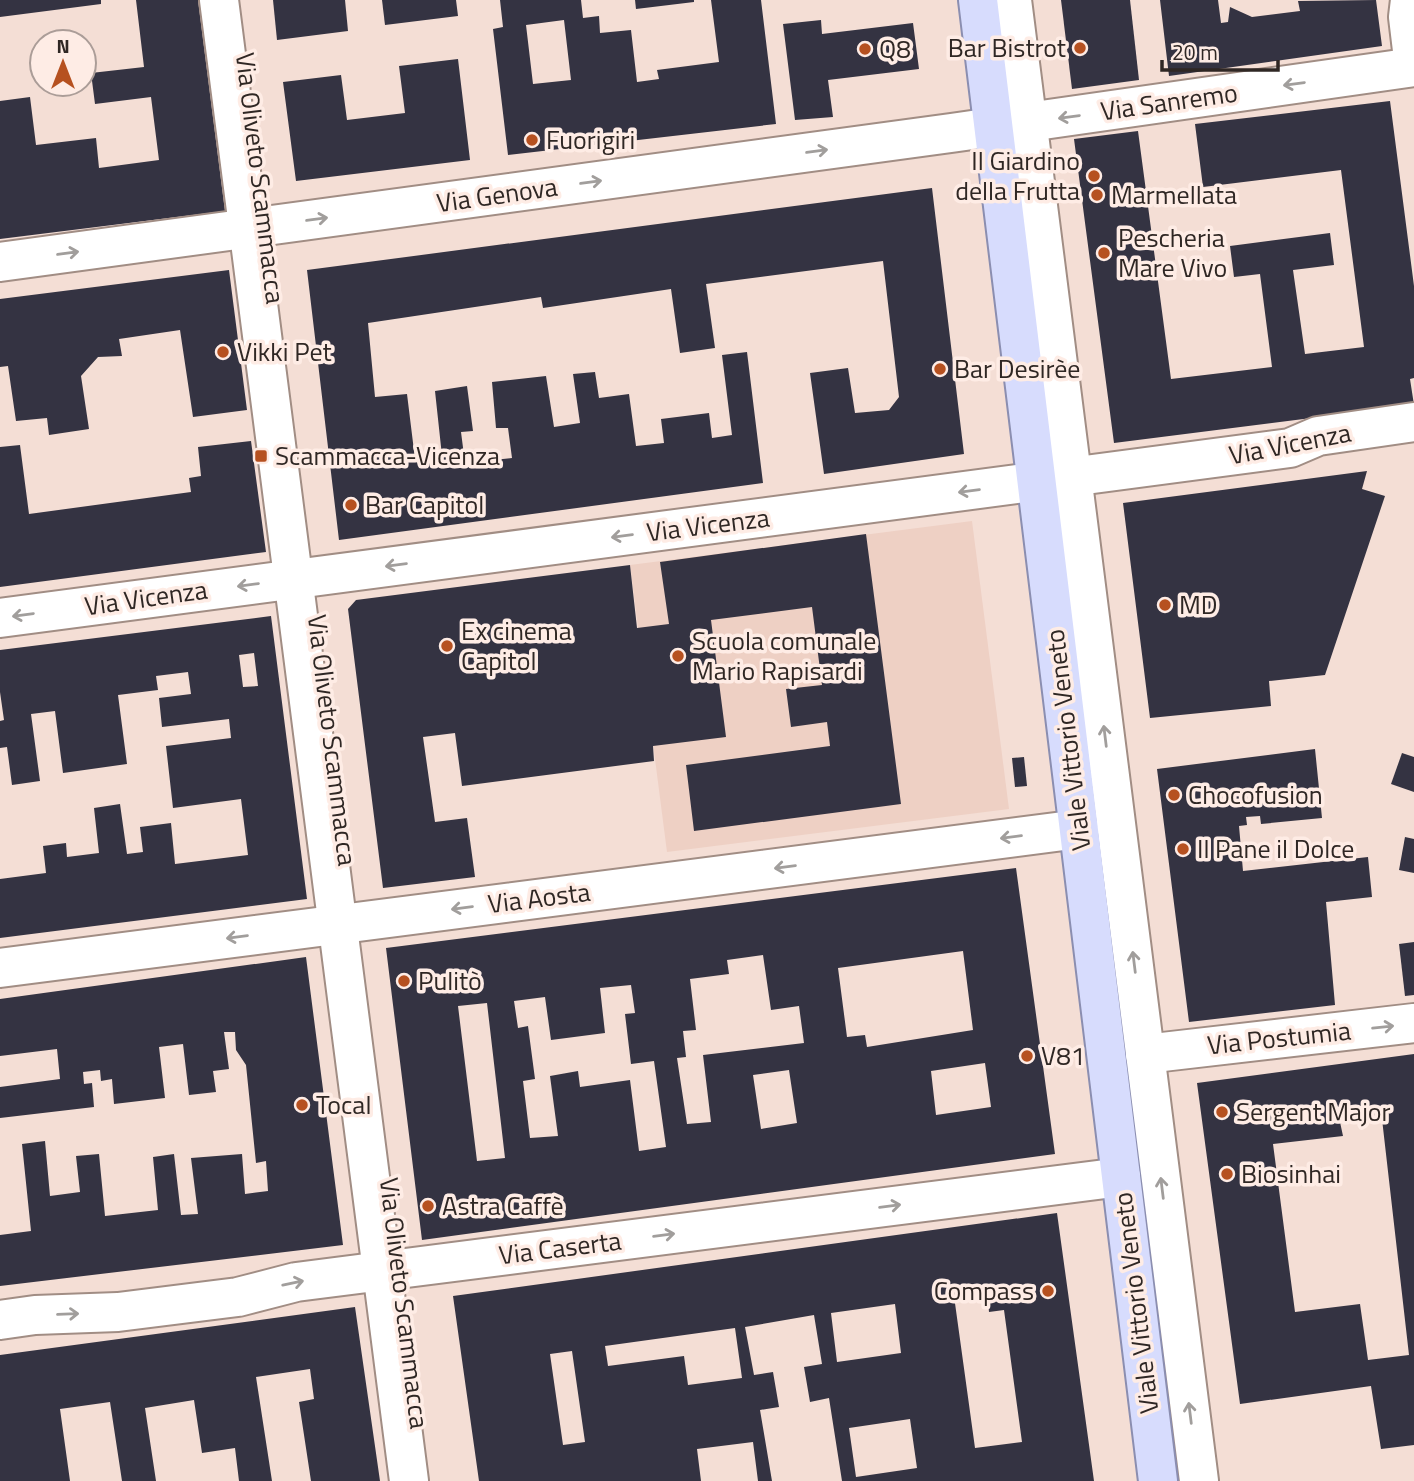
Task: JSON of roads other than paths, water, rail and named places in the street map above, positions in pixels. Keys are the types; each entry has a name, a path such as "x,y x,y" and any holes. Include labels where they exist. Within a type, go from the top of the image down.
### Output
{"main road":[{"name":"Viale Vittorio Veneto","path":"978,0 1011,125 1054,479 1079,829 1158,1481"}],"street":[{"path":"219,0 257,227"},
{"name":"Via Oliveto Scammacca","path":"237,0 257,227 391,1270 426,1481"},
{"path":"1011,125 1012,0"},
{"path":"1405,69 1410,0"},
{"name":"Via Sanremo","path":"1011,125 1405,69"},
{"name":"Via Genova","path":"0,262 1011,125"},
{"name":"Via Vicenza","path":"0,618 1290,449 1318,436 1414,422"},
{"path":"1054,479 1145,1054 1199,1481"},
{"name":"Via Aosta","path":"0,968 1079,829"},
{"name":"Via Postumia","path":"1145,1054 1414,1023"},
{"name":"Via Caserta","path":"0,1320 35,1315 118,1312 238,1297 296,1282 1121,1177"},
{"path":"391,1270 409,1481"}],"place":[{"name":"Bar Bistrot","path":"1080,48"},
{"name":"Q8","path":"865,49"},
{"name":"Fuorigiri","path":"532,140"},
{"name":"Il Giardino della Frutta","path":"1094,176"},
{"name":"Marmellata","path":"1097,195"},
{"name":"Pescheria Mare Vivo","path":"1104,253"},
{"name":"Vikki Pet","path":"223,352"},
{"name":"Bar Desirèe","path":"940,369"},
{"name":"Scammacca-Vicenza","path":"261,456"},
{"name":"Bar Capitol","path":"351,505"},
{"name":"MD","path":"1165,605"},
{"name":"Ex cinema Capitol","path":"447,646"},
{"name":"Scuola comunale Mario Rapisardi","path":"678,656"},
{"name":"Chocofusion","path":"1174,795"},
{"name":"Il Pane il Dolce","path":"1183,849"},
{"name":"Pulitò","path":"404,981"},
{"name":"V81","path":"1027,1056"},
{"name":"Tocal","path":"302,1105"},
{"name":"Sergent Major","path":"1222,1112"},
{"name":"Biosinhai","path":"1227,1174"},
{"name":"Astra Caffè","path":"428,1206"},
{"name":"Compass","path":"1048,1291"}]}
